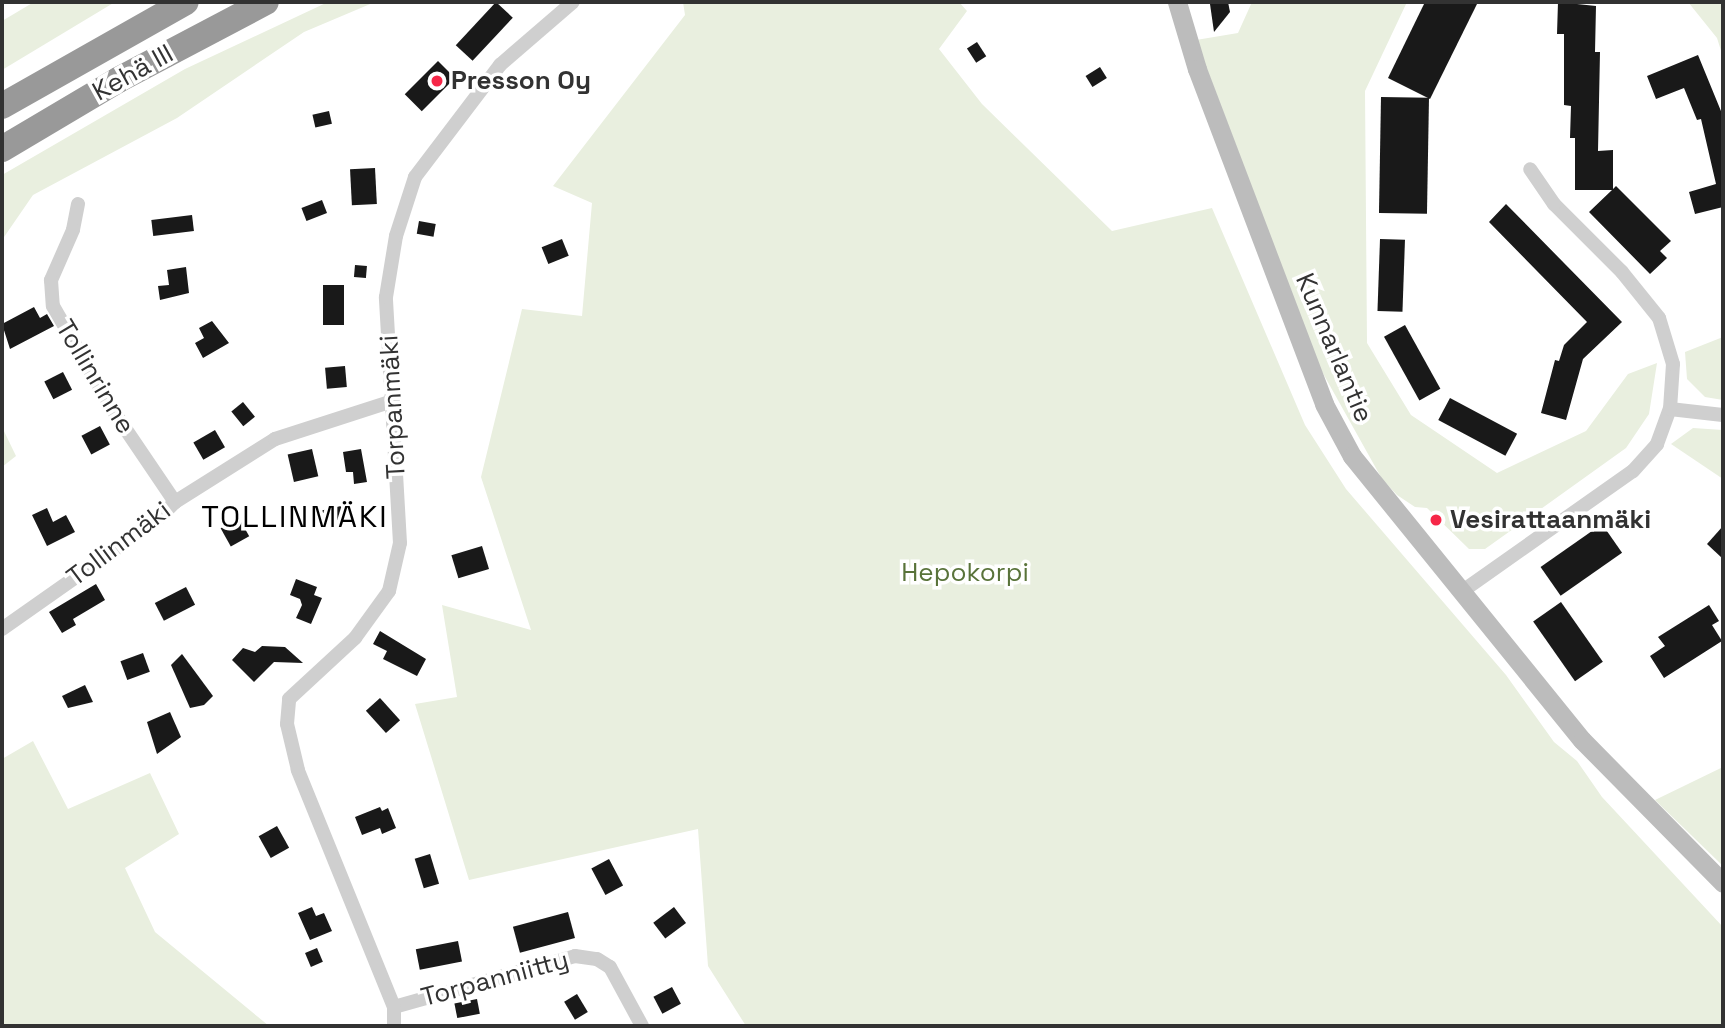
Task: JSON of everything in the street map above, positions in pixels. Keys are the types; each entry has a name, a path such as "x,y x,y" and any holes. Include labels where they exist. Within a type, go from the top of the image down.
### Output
{"highway":[{"name":"Kehä III","path":"2,106 187,2"},
{"name":"Kehä III","path":"2,149 118,80 267,2"}],"main road":[{"name":"Kunnarlantie","path":"1177,2 1197,69 1324,404 1374,485 1464,590 1606,768 1723,883"}],"street":[{"name":"Torpanmäki","path":"394,1026 394,1007 322,835 298,770 287,724 289,699 355,638 389,591 400,543 386,297 396,236 415,177 500,65 573,2"},
{"path":"1464,590 1633,471 1657,444 1671,409 1673,364 1659,318 1622,272 1554,204 1530,169"},
{"name":"Tollinrinne","path":"78,204 73,230 51,279 53,306 114,412 175,502"},
{"name":"Tollinmäki","path":"2,629 157,520 175,502 275,439 393,401"},
{"path":"1671,409 1723,415"},
{"name":"Torpanniitty","path":"394,1007 575,956 597,959 610,967 642,1026"}],"green space":[{"path":"34,2 115,2 2,70 2,21"},
{"path":"328,2 375,2 304,32 177,118 33,195 2,240 2,175 185,69"},
{"name":"Hepokorpi","path":"683,2 959,2 967,11 939,49 982,104 1112,231 1212,208 1305,425 1346,489 1506,675 1554,742 1577,761 1602,797 1723,927 1723,1026 746,1026 708,966 698,829 469,880 415,704 457,697 442,605 531,630 481,477 522,309 582,316 592,203 553,186 685,15"},
{"path":"1252,2 1407,2 1365,91 1367,343 1411,415 1497,473 1586,431 1628,374 1657,363 1649,414 1626,448 1485,549 1469,549 1427,508 1415,507 1397,495 1382,479 1320,368 1196,40 1238,33"},
{"path":"1688,2 1723,2 1723,57 1717,38"},
{"path":"1723,337 1723,400 1705,397 1687,379 1685,352"},
{"path":"2,427 16,456 2,467"},
{"path":"1693,428 1723,430 1723,479 1671,444"},
{"path":"33,741 68,809 150,773 179,834 125,868 155,932 269,1026 2,1026 2,759"},
{"path":"1723,767 1723,866 1655,800"}],"building":[{"path":"496,2 513,18 473,61 456,45"},
{"path":"1228,2 1230,12 1214,32 1210,4"},
{"path":"1425,2 1478,2 1430,99 1388,78"},
{"path":"1558,2 1596,6 1595,52 1600,52 1598,151 1613,150 1613,189 1616,186 1671,241 1660,251 1667,258 1650,274 1589,212 1612,190 1575,190 1575,138 1570,138 1571,106 1564,105 1564,34 1557,34"},
{"path":"977,42 986,56 976,63 967,49"},
{"path":"1698,55 1723,116 1723,207 1695,214 1689,192 1716,184 1701,119 1697,120 1684,88 1656,99 1647,76"},
{"path":"438,61 455,78 422,111 405,94"},
{"path":"1100,67 1107,78 1092,87 1086,76"},
{"path":"1381,97 1429,98 1427,214 1379,213"},
{"path":"329,111 332,124 315,127 312,115"},
{"path":"375,168 377,204 352,205 350,169"},
{"path":"322,200 327,213 306,221 301,208"},
{"path":"1506,204 1622,322 1583,359 1566,420 1541,413 1555,360 1559,361 1564,345 1587,322 1489,222"},
{"path":"192,215 194,231 153,236 151,220"},
{"path":"419,221 436,224 433,237 417,234"},
{"path":"562,239 569,256 548,264 542,247"},
{"path":"1380,239 1405,240 1402,312 1377,311"},
{"path":"355,265 367,266 366,278 354,277"},
{"path":"186,267 189,293 160,300 158,286 169,285 167,270"},
{"path":"323,285 344,285 344,325 323,325"},
{"path":"34,307 40,318 47,314 54,326 10,349 2,324"},
{"path":"212,321 229,343 203,358 195,343 204,338 199,328"},
{"path":"1405,325 1440,389 1419,400 1384,337"},
{"path":"345,366 347,387 327,389 325,368"},
{"path":"63,372 72,390 53,399 44,382"},
{"path":"1450,398 1517,434 1505,456 1438,420"},
{"path":"243,402 255,417 243,426 231,411"},
{"path":"100,426 110,445 91,454 81,436"},
{"path":"215,430 225,447 203,460 193,442"},
{"path":"312,449 318,476 294,482 288,455"},
{"path":"361,449 367,482 354,484 353,472 346,472 343,452"},
{"path":"341,506 344,519 323,523 321,511"},
{"path":"47,508 53,522 66,515 75,532 47,546 32,515"},
{"path":"239,518 249,536 231,547 221,528"},
{"path":"1602,524 1622,553 1561,596 1541,567"},
{"path":"1723,526 1723,559 1707,544"},
{"path":"482,546 489,569 458,578 451,555"},
{"path":"296,579 317,587 314,595 322,598 311,624 296,618 302,605 300,599 290,595"},
{"path":"96,584 105,600 73,619 76,625 62,633 49,612"},
{"path":"186,587 195,605 164,621 155,603"},
{"path":"1561,602 1603,662 1575,681 1533,622"},
{"path":"1709,605 1719,621 1712,625 1722,641 1664,678 1650,656 1665,646 1658,637"},
{"path":"380,631 426,659 417,676 383,659 387,651 373,644"},
{"path":"262,646 285,647 303,663 274,662 254,682 232,660 243,648 255,652"},
{"path":"143,653 150,672 127,680 120,661"},
{"path":"182,654 213,696 204,705 190,708 171,665"},
{"path":"85,685 93,702 68,708 62,696"},
{"path":"380,698 400,720 386,733 366,711"},
{"path":"170,712 181,737 157,754 147,722"},
{"path":"380,807 382,811 388,808 396,828 382,834 380,828 362,835 355,817"},
{"path":"277,826 289,848 271,858 259,836"},
{"path":"430,854 439,884 424,888 415,859"},
{"path":"609,859 623,885 605,895 591,868"},
{"path":"312,907 316,916 324,913 332,931 310,940 298,913"},
{"path":"674,907 686,923 665,939 653,923"},
{"path":"568,912 575,938 520,953 513,927"},
{"path":"458,941 462,962 420,970 416,949"},
{"path":"317,948 323,962 311,967 305,953"},
{"path":"672,987 681,1004 662,1014 653,997"},
{"path":"577,994 588,1012 575,1020 564,1002"},
{"path":"477,999 480,1014 457,1018 454,1003"}],"place":[{"name":"Presson Oy","path":"437,81"},
{"name":"Vesirattaanmäki","path":"1436,520"}],"district":[{"name":"TOLLINMÄKI","path":"295,517"}]}
